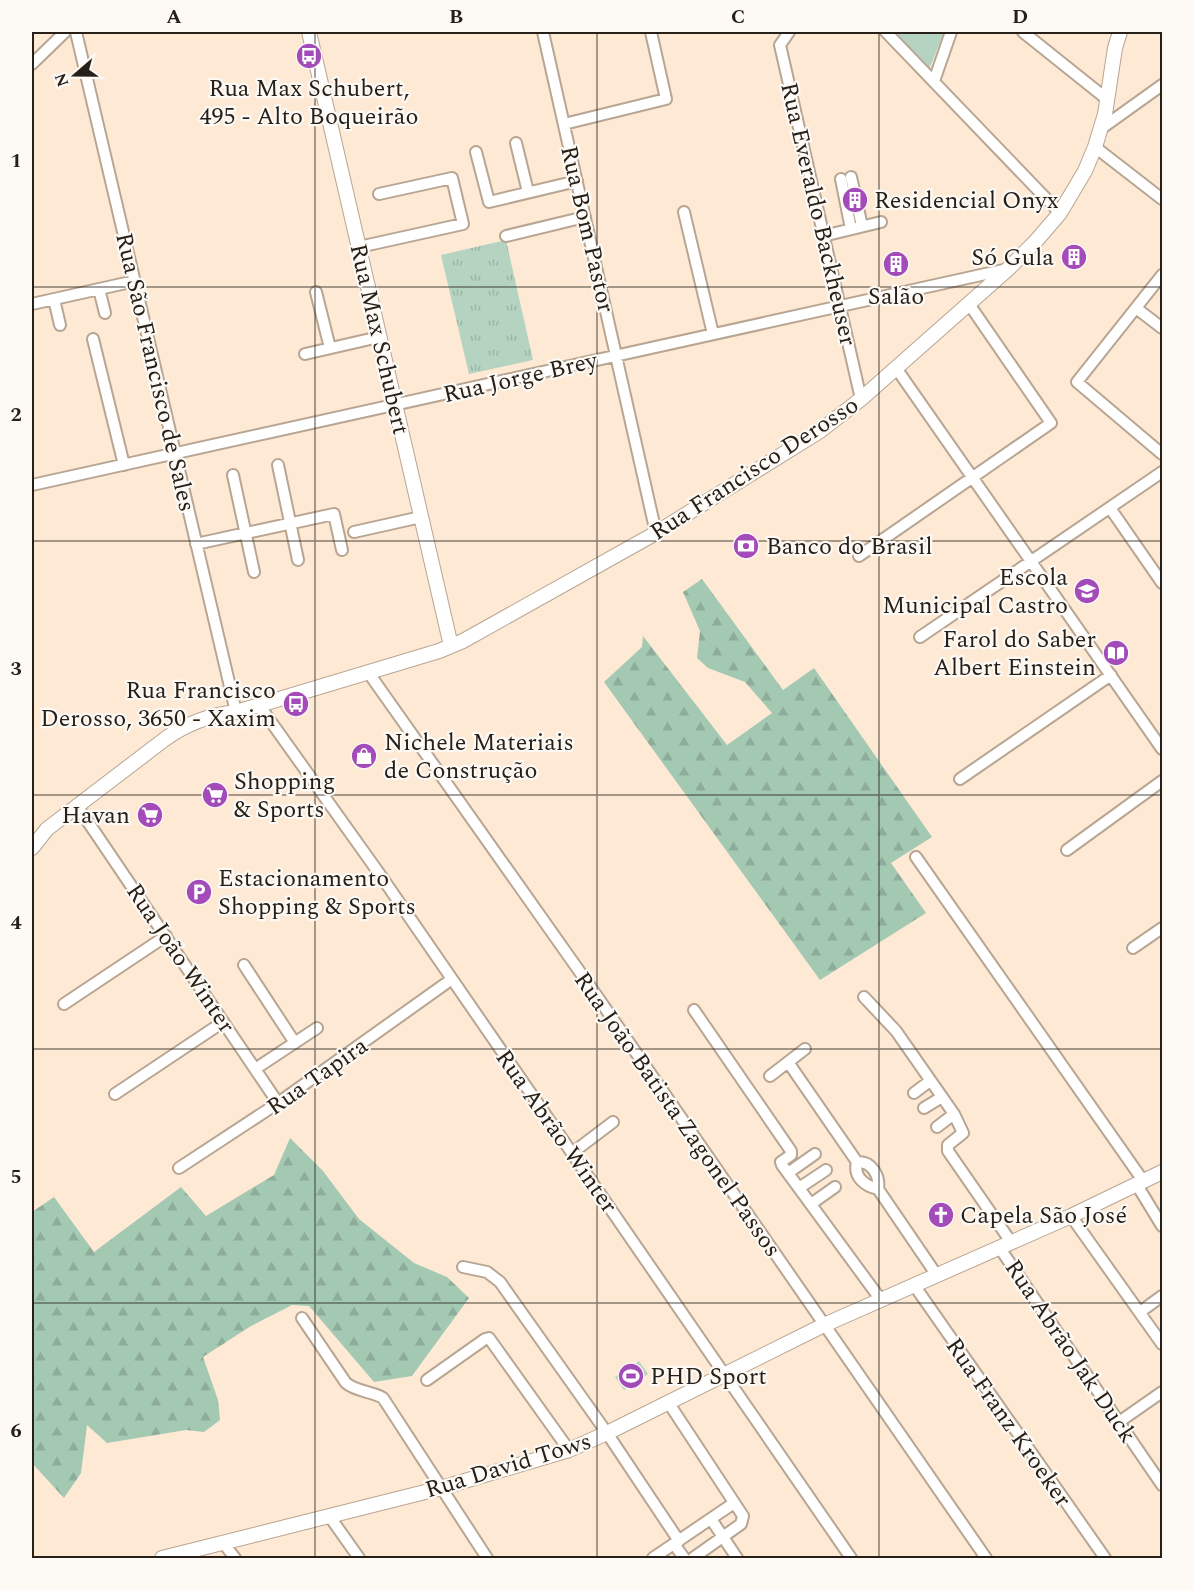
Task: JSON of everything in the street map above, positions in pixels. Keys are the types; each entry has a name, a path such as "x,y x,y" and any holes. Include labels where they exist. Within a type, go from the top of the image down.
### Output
{"street":[{"path":"33,58 65,32"},
{"name":"Rua São Francisco de Sales","path":"76,32 236,712"},
{"name":"Rua Max Schubert","path":"309,32 451,646"},
{"name":"Rua Bom Pastor","path":"543,32 656,533"},
{"path":"564,124 666,99 651,32"},
{"name":"Rua Everaldo Backheuser","path":"777,32 861,399"},
{"path":"780,45 789,32"},
{"path":"933,81 951,32"},
{"path":"1023,32 1108,100"},
{"name":"Rua Francisco Derosso","path":"1114,32 1115,48"},
{"name":"Rua Francisco Derosso","path":"32,843 46,829 178,730 212,715 236,712 451,646 481,632 656,533 820,431 861,399 969,304 1036,241 1060,213 1078,184 1095,147 1108,100 1115,48 1120,32"},
{"path":"890,33 1060,213"},
{"path":"1101,128 1162,85"},
{"path":"516,143 528,192"},
{"path":"1095,147 1162,199"},
{"path":"476,152 489,202 577,181"},
{"path":"359,247 463,224 452,178 380,194"},
{"path":"851,229 846,178 862,226"},
{"path":"684,212 713,334"},
{"path":"506,236 585,217"},
{"path":"823,236 881,222"},
{"name":"Rua Jorge Brey","path":"32,485 1008,268"},
{"path":"1162,275 1077,382 1162,454"},
{"path":"32,304 135,280"},
{"path":"99,288 105,313"},
{"path":"316,292 330,348"},
{"path":"54,299 60,325"},
{"path":"859,556 1051,423 969,304"},
{"path":"1136,308 1162,328"},
{"path":"305,354 380,337"},
{"path":"93,339 124,465"},
{"path":"896,368 1162,749"},
{"path":"278,465 298,560"},
{"path":"920,637 1162,472"},
{"path":"233,475 254,572"},
{"path":"1110,508 1162,583"},
{"path":"196,544 334,514 342,550"},
{"path":"354,532 421,517"},
{"name":"Rua João Batista Zagonel Passos","path":"368,672 594,992 986,1558"},
{"path":"960,779 1111,675"},
{"name":"Rua Abrão Winter","path":"259,705 452,979 851,1558"},
{"name":"Rua Francisco Derosso","path":"32,843 51,837 176,742 196,730 219,723 236,712"},
{"path":"1067,850 1162,781"},
{"name":"Rua João Winter","path":"82,813 278,1103"},
{"path":"916,857 1140,1183 1162,1226"},
{"path":"1133,948 1162,928"},
{"path":"64,1004 166,936"},
{"path":"244,965 295,1043"},
{"name":"Rua Tapira","path":"179,1168 278,1103 452,979"},
{"path":"864,997 896,1031 954,1114 937,1127"},
{"path":"694,1010 791,1151 791,1155 782,1162 788,1173 881,1300"},
{"path":"115,1094 223,1022"},
{"path":"255,1069 317,1028"},
{"path":"770,1076 805,1049"},
{"path":"788,1062 857,1162 858,1176 869,1187 878,1189 936,1274"},
{"path":"914,1093 930,1081"},
{"path":"924,1108 942,1097"},
{"name":"Rua Abrão Jak Duck","path":"954,1114 963,1133 948,1145 948,1151 1005,1245 1162,1485"},
{"path":"572,1153 613,1122"},
{"path":"788,1173 815,1154"},
{"path":"799,1188 826,1170"},
{"name":"Rua David Tows","path":"162,1558 441,1488 569,1450 824,1325 1071,1216 1162,1172"},
{"path":"811,1203 835,1187"},
{"path":"1071,1216 1162,1344"},
{"path":"463,1267 488,1272 500,1282 607,1433 684,1558"},
{"name":"Rua Franz Kroeker","path":"914,1285 1105,1558"},
{"path":"1140,1312 1162,1296"},
{"path":"302,1318 346,1383 353,1389 374,1393 383,1398 487,1558"},
{"path":"427,1380 489,1338 569,1450"},
{"path":"1119,1422 1162,1392"},
{"path":"668,1402 743,1516 743,1521 723,1538 693,1558"},
{"path":"653,1558 734,1503"},
{"path":"330,1517 359,1558"},
{"path":"711,1519 737,1558"},
{"path":"224,1544 235,1558"}],"green space":[{"path":"897,32 944,32 928,72 896,37"},
{"path":"506,240 533,360 469,374 441,255"},
{"path":"702,579 783,690 814,668 932,837 891,863 926,913 820,980 604,682 642,647 643,636 727,745 772,713 745,682 708,668 697,658 700,631 683,592"},
{"path":"290,1138 323,1171 359,1219 414,1263 447,1277 469,1298 412,1376 374,1382 309,1306 292,1305 251,1326 203,1357 218,1400 220,1420 204,1432 186,1430 107,1443 87,1425 81,1473 64,1498 32,1463 32,1212 54,1197 94,1252 181,1187 206,1216 274,1175"},
{"name":"PHD Sport","path":"639,1361 648,1374 624,1390 615,1377"}],"place":[{"name":"Rua Max Schubert, 495 - Alto Boqueirão","path":"309,56"},
{"name":"Residencial Onyx","path":"855,200"},
{"name":"Só Gula","path":"1074,257"},
{"name":"Salão","path":"896,264"},
{"name":"Banco do Brasil","path":"746,546"},
{"name":"Escola Municipal Castro","path":"1087,591"},
{"name":"Farol do Saber Albert Einstein","path":"1116,653"},
{"name":"Rua Francisco Derosso, 3650 - Xaxim","path":"296,704"},
{"name":"Nichele Materiais de Construção","path":"364,756"},
{"name":"Shopping & Sports","path":"215,795"},
{"name":"Havan","path":"150,815"},
{"name":"Estacionamento Shopping & Sports","path":"199,892"},
{"name":"Capela São José","path":"941,1215"},
{"name":"PHD Sport","path":"631,1376"}]}
